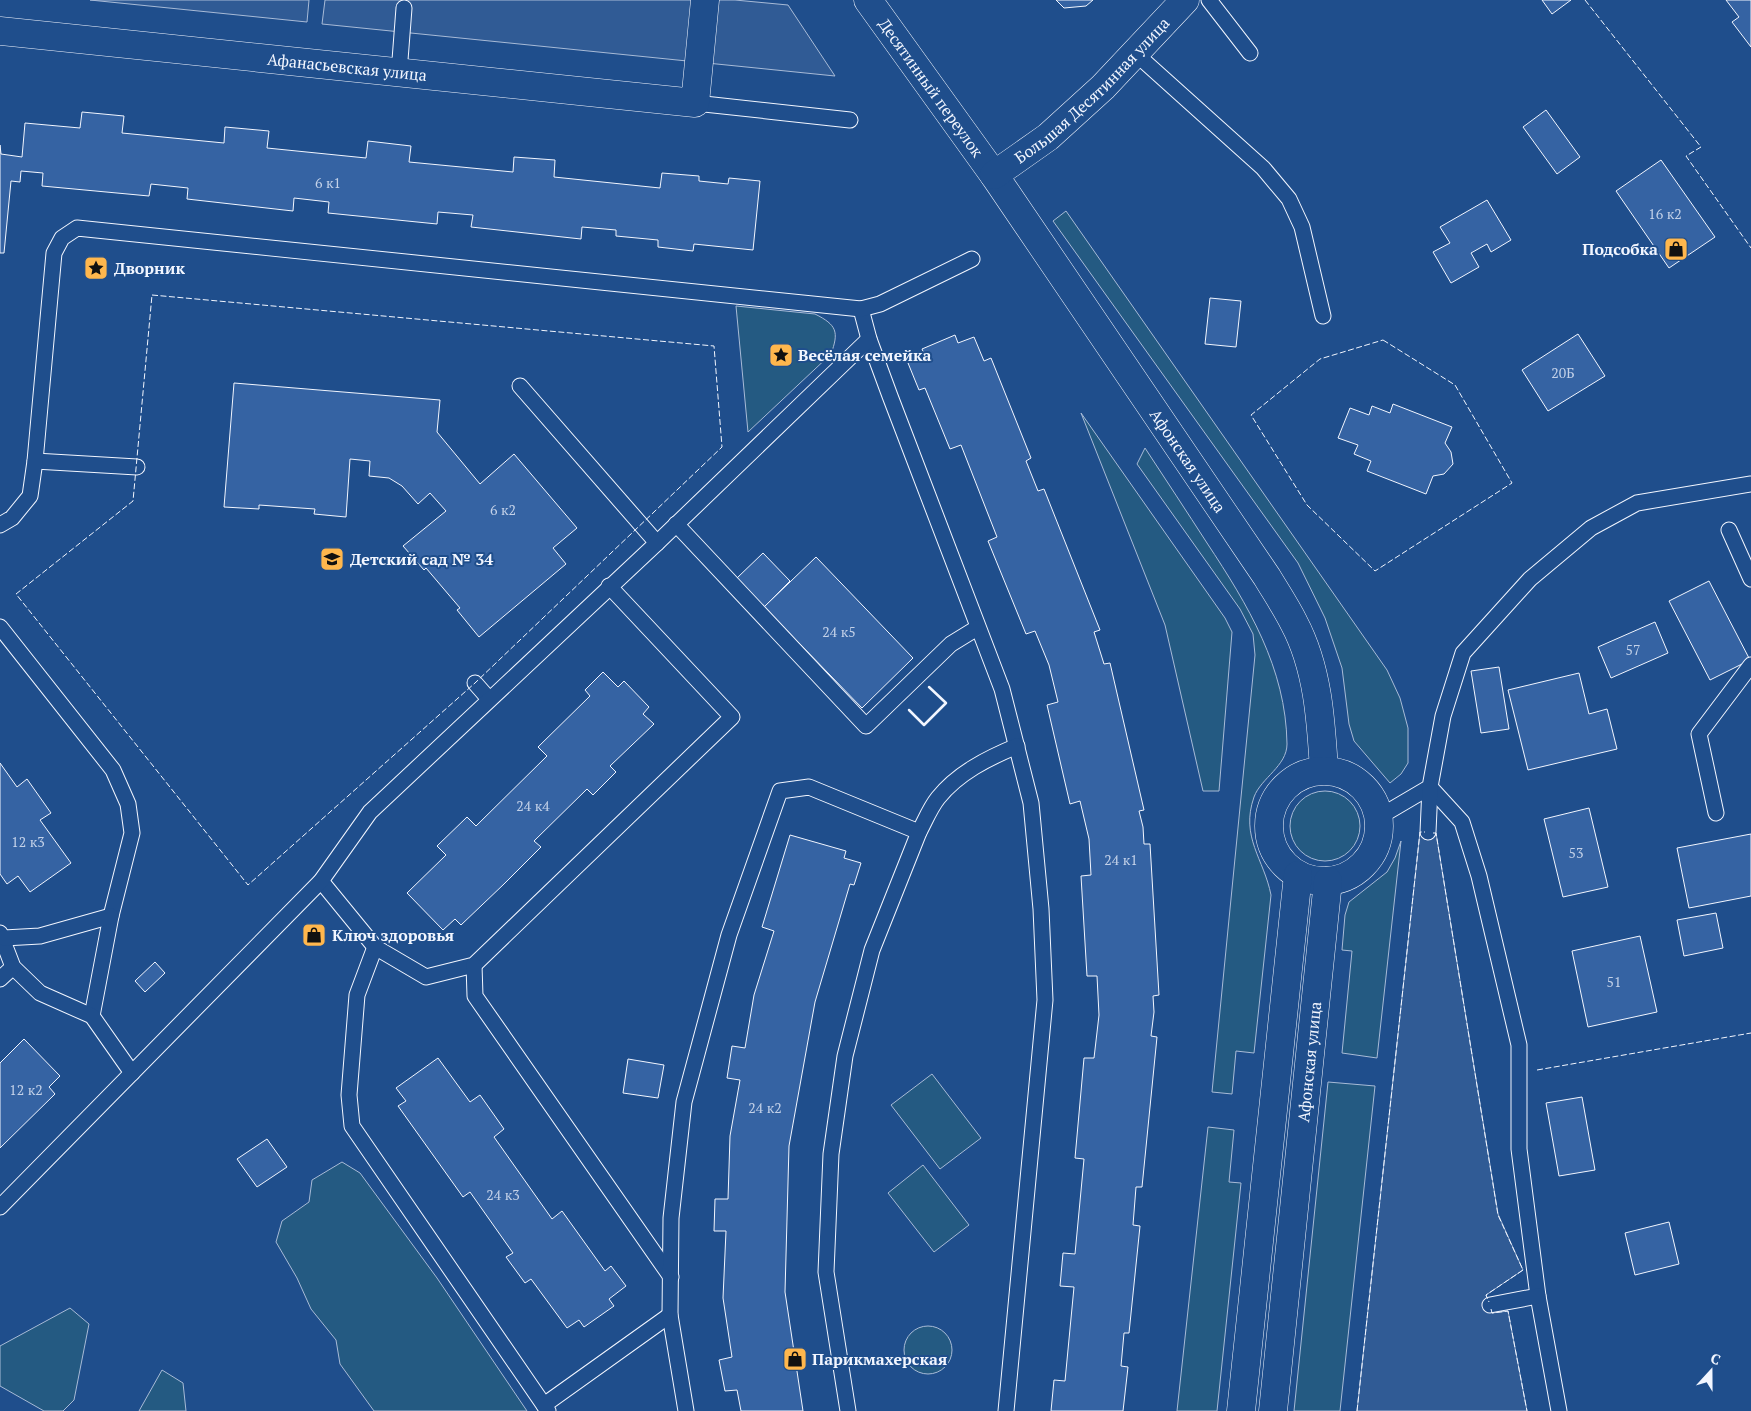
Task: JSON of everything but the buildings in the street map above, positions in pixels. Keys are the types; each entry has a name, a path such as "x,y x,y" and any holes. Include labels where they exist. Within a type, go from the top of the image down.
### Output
{"street":[{"path":"695,103 705,0"},
{"name":"Десятинный переулок","path":"868,0 994,175"},
{"name":"Большая Десятинная улица","path":"994,175 1048,137 1103,87 1185,0"},
{"name":"Афанасьевская улица","path":"0,31 695,103"},
{"name":"Афонская улица","path":"994,175 1267,577 1295,625 1311,668 1321,719 1324,770"},
{"path":"1324,770 1343,774 1360,783 1373,798 1379,817 1379,836 1373,853 1362,867 1346,877 1328,881 1312,880 1298,874 1283,863 1274,848 1269,830 1270,812 1278,795 1290,782 1306,773 1324,770"},
{"name":"Афонская улица","path":"1241,1411 1298,874"},
{"name":"Афонская улица","path":"1273,1411 1328,881"}],"lane":[{"path":"1209,0 1250,53"},
{"path":"399,73 404,8"},
{"path":"1135,53 1263,168 1288,198 1302,227 1324,316"},
{"path":"695,103 850,120"},
{"path":"0,525 12,518 30,496 35,462 54,253 62,238 77,228 861,309 880,304 972,258"},
{"path":"861,309 869,339 977,628 1002,689 1031,803 1041,909 1045,1000 1006,1411"},
{"path":"0,1207 320,881 370,812 869,339"},
{"path":"520,386 657,542"},
{"path":"35,462 136,467"},
{"path":"1428,832 1430,787 1442,716 1463,653 1530,579 1592,528 1637,503 1751,484"},
{"path":"676,524 866,726 951,644 977,628"},
{"path":"1729,530 1751,579"},
{"path":"320,881 375,947 426,977 474,965 732,717 609,586"},
{"path":"0,627 113,770 128,804 132,833 111,916 92,1016"},
{"path":"1716,813 1699,734 1751,665"},
{"path":"475,683 489,699"},
{"path":"848,1411 826,1272 832,1154 845,1056 872,950 919,832 938,798 962,775 988,758 1017,746"},
{"path":"686,1411 670,1314 672,1277 670,1218 684,1102 729,935 780,791 809,787 919,832"},
{"path":"1379,817 1430,787"},
{"path":"1430,787 1462,822 1479,876 1519,1045 1519,1149 1538,1296 1559,1411"},
{"path":"111,916 40,936 2,935 13,967 40,993 92,1016 132,1073"},
{"path":"375,947 357,995 349,1095 352,1126 546,1408 670,1314"},
{"path":"474,965 475,996 672,1277"},
{"path":"0,979 13,967"},
{"path":"1490,1305 1538,1296"}],"shaded area":[{"path":"90,0 309,0 307,22"},
{"path":"325,0 735,0 788,5 835,76 322,24"},
{"path":"1066,211 1387,670 1400,698 1408,728 1408,763 1401,774 1390,783 1354,741 1349,724 1342,668 1325,618 1298,563 1053,221"},
{"path":"736,306 815,314 832,326 835,335 831,354 748,432"},
{"path":"1081,413 1225,618 1232,632 1219,791 1203,791 1165,625"},
{"path":"1145,448 1222,566 1250,614 1272,663 1280,689 1285,716 1286,752 1283,759 1257,790 1250,811 1251,836 1271,895 1254,1053 1236,1051 1232,1094 1212,1092 1255,655 1253,634 1240,609 1137,464"},
{"path":"1325,791 1338,794 1350,801 1357,813 1360,826 1357,839 1350,851 1338,858 1325,861 1312,858 1300,851 1293,839 1290,826 1293,813 1300,801 1312,794"},
{"path":"1420,832 1436,833 1498,1214 1523,1270 1486,1295 1492,1313 1508,1311 1527,1411 1357,1411"},
{"path":"1401,841 1377,1058 1342,1053 1352,951 1342,950 1345,915 1349,902 1387,872 1395,858"},
{"path":"932,1074 981,1138 940,1169 891,1105"},
{"path":"1328,1082 1375,1086 1340,1411 1294,1411"},
{"path":"1208,1127 1234,1130 1229,1182 1241,1183 1217,1411 1177,1411"},
{"path":"342,1162 360,1173 437,1278 527,1411 374,1411 340,1364 336,1340 311,1309 297,1278 276,1242 282,1221 309,1202 312,1180"},
{"path":"923,1165 969,1225 934,1252 888,1193"},
{"path":"70,1308 89,1324 74,1400 63,1411 44,1411 0,1386 0,1346"},
{"path":"928,1326 937,1328 945,1333 950,1341 952,1350 950,1359 945,1367 937,1372 928,1374 919,1372 911,1367 906,1359 904,1350 906,1341 911,1333 919,1328"},
{"path":"162,1370 183,1383 186,1411 139,1411"}],"fence":[{"path":"1585,0 1701,147 1686,156 1751,248"},
{"path":"152,295 714,346 722,447 475,683 248,885 16,594 133,501 152,295"},
{"path":"1383,340 1455,385 1512,483 1375,571 1307,505 1251,415 1320,359 1383,340"},
{"path":"1357,1411 1420,832 1425,832"},
{"path":"1433,833 1436,833 1498,1215 1523,1270 1486,1295 1489,1302"},
{"path":"1537,1070 1751,1033"},
{"path":"1491,1309 1492,1313 1508,1311 1527,1411"}],"wall":[{"path":"909,710 924,725 946,703 929,687"}],"place":[{"name":"Подсобка","path":"1676,249"},
{"name":"Дворник","path":"96,268"},
{"name":"Весёлая семейка","path":"781,355"},
{"name":"Детский сад № 34","path":"332,559"},
{"name":"Ключ здоровья","path":"314,935"},
{"name":"Парикмахерская","path":"795,1359"}]}
